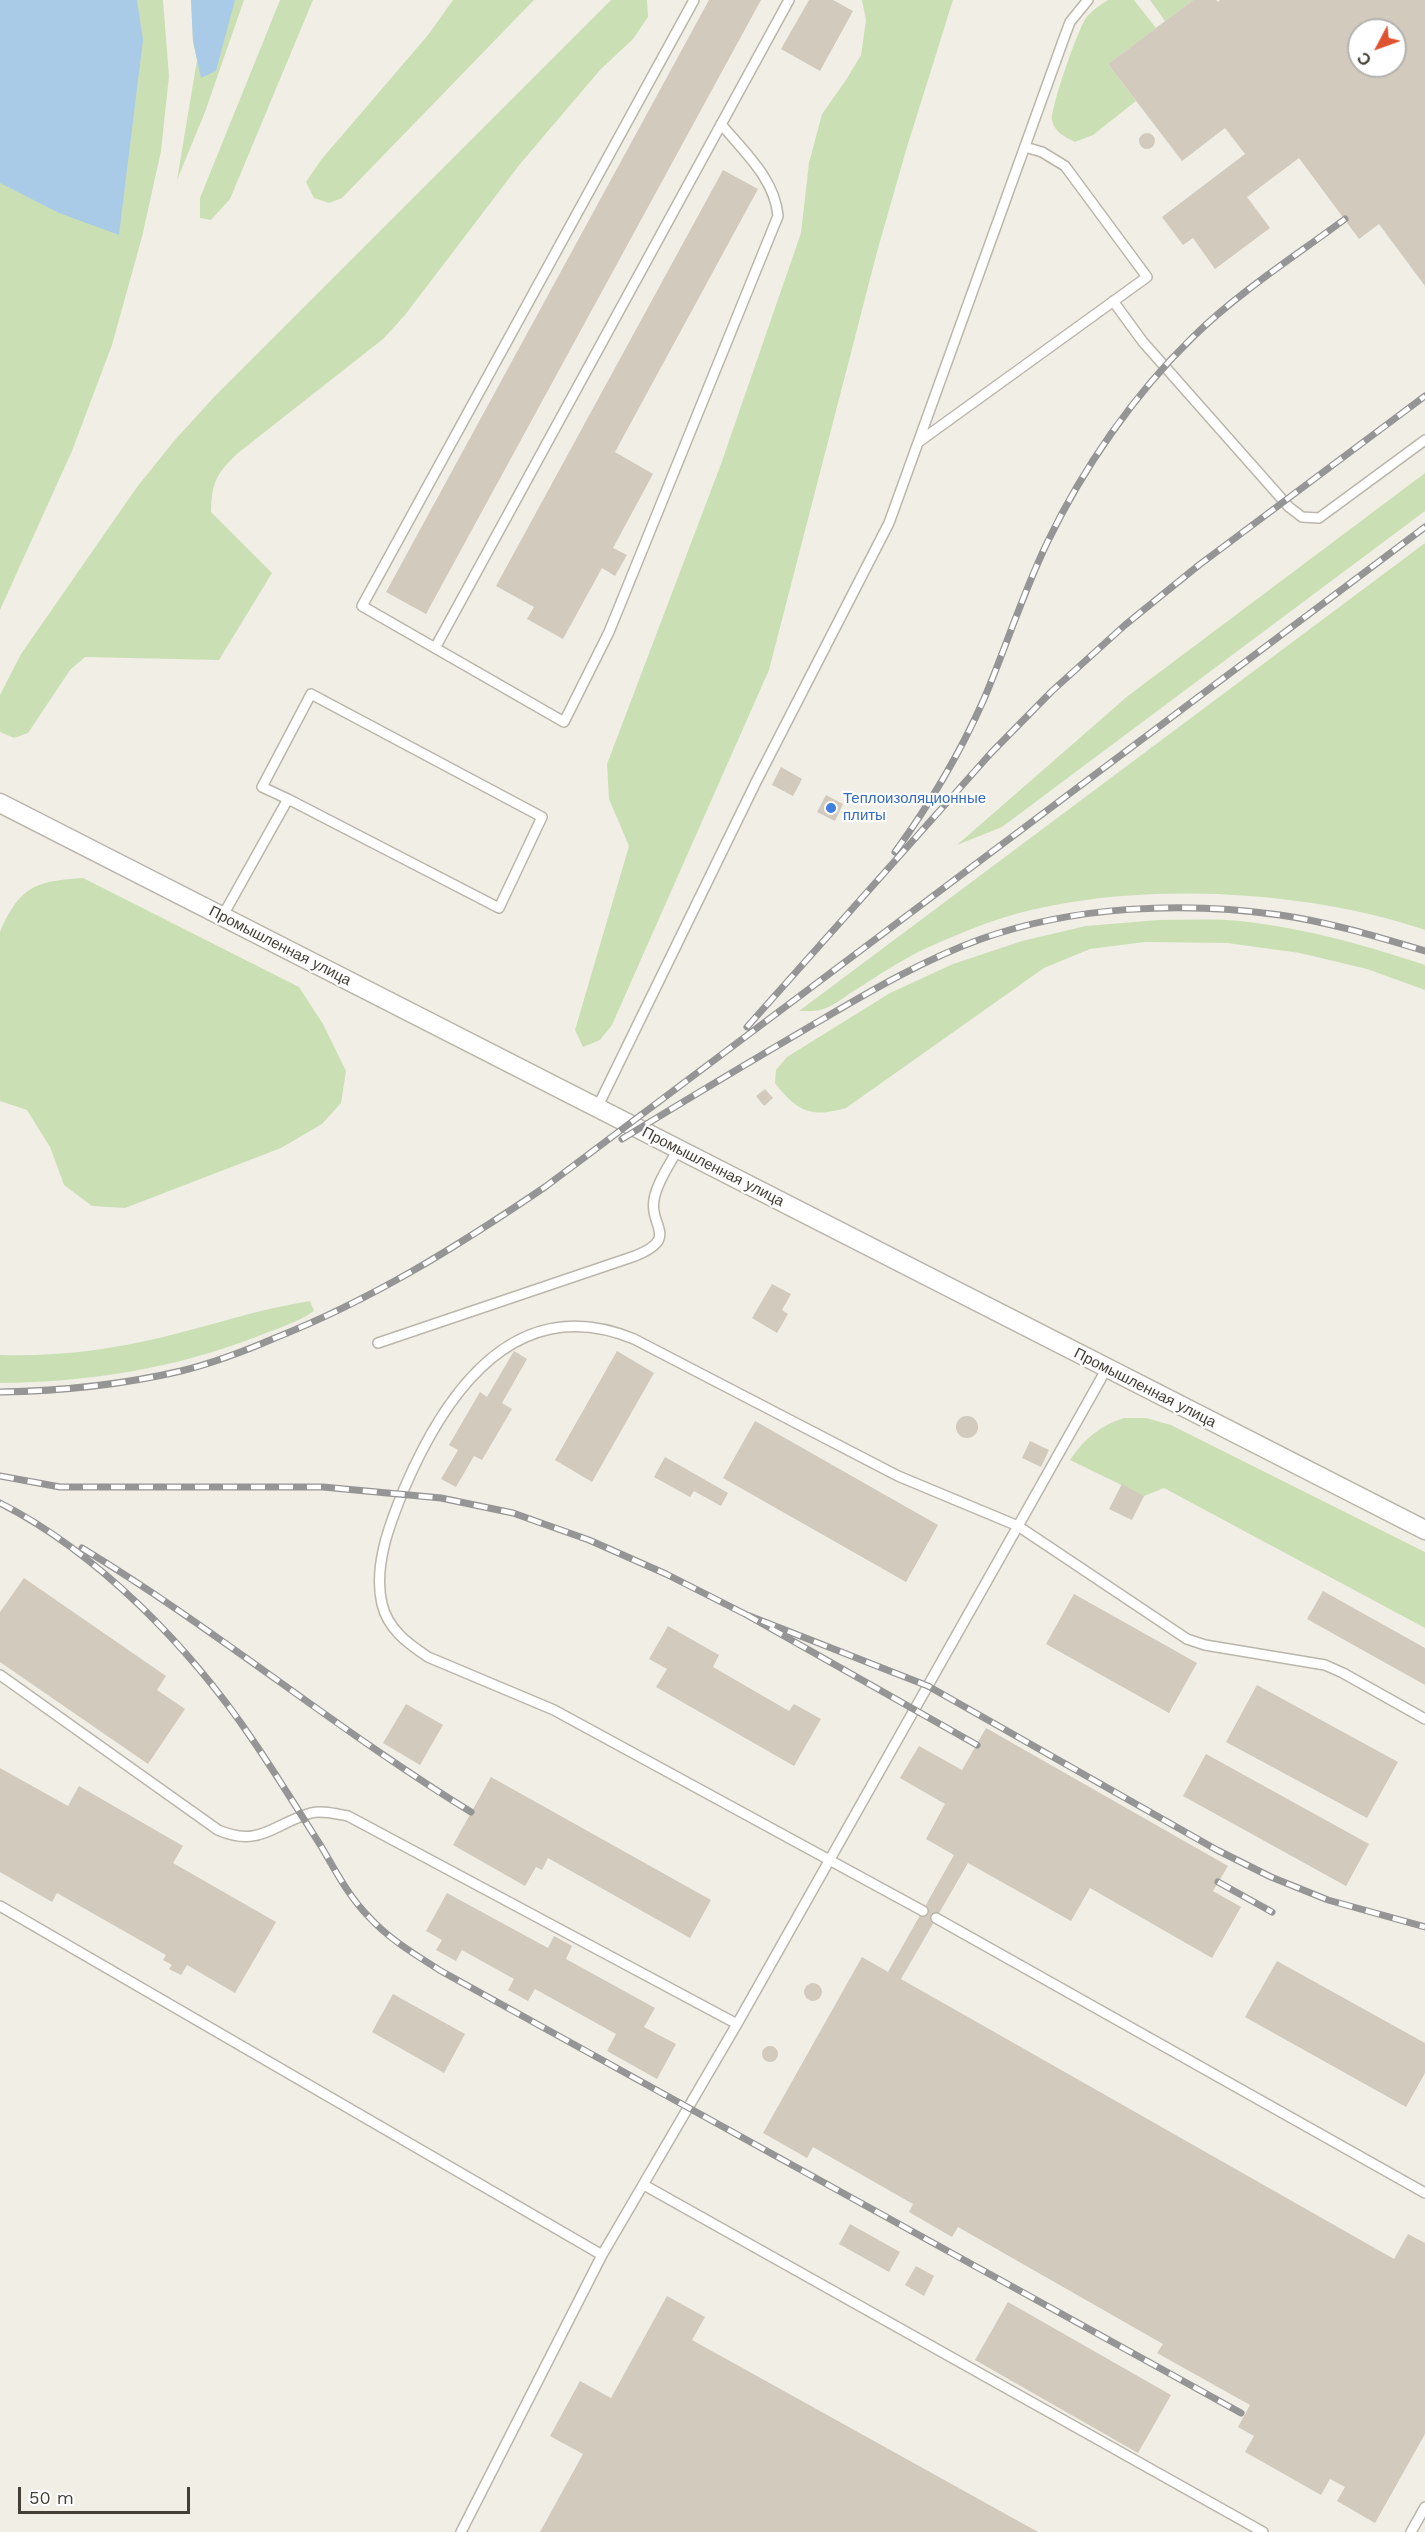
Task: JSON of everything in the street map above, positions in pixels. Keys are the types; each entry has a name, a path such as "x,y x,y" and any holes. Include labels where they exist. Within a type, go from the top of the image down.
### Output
{"street":[{"name":"Промышленная улица","path":"0,803 1425,1530"}],"lane":[{"path":"694,0 362,606 564,722 605,642 778,216 777,200 770,184 721,124"},
{"path":"435,648 789,0"},
{"path":"597,1108 756,782 881,542 920,442 1070,22 1088,0"},
{"path":"920,442 1147,277 1065,166 1042,152 1025,147"},
{"path":"1113,301 1165,367 1289,507 1302,517 1319,518 1425,440"},
{"path":"312,694 543,817 499,908 288,799 262,787 312,694"},
{"path":"222,917 288,799"},
{"path":"378,1343 624,1260 655,1246 660,1239 660,1230 654,1208 654,1197 678,1149"},
{"path":"923,1911 554,1710 428,1657 410,1645 391,1627 382,1604 379,1578 383,1552 402,1494 431,1432 462,1387 482,1365 503,1348 530,1336 560,1328 587,1326 612,1330 634,1339 898,1476 1018,1526 1187,1639 1205,1645 1325,1665 1343,1672 1425,1719"},
{"path":"461,2532 602,2255 831,1859 1107,1368"},
{"path":"0,1675 218,1830 248,1839 312,1813 327,1812 348,1816 737,2024"},
{"path":"0,1906 602,2255"},
{"path":"936,1918 1425,2193"},
{"path":"644,2185 1263,2532"},
{"path":"1411,2532 1425,2507"}],"green space":[{"path":"0,0 163,0 169,76 161,151 142,237 112,345 72,451 0,610"},
{"path":"191,0 244,0 205,112 177,180 197,60 193,41"},
{"path":"280,0 313,0 230,199 211,220 200,218 200,198"},
{"path":"453,0 534,0 342,198 329,203 314,198 306,182 321,160 428,35"},
{"path":"611,0 647,0 648,17 633,39 600,70 520,164 405,315 383,339 238,453 220,473 214,486 211,512 272,573 219,660 85,657 70,670 28,733 14,738 0,732 0,695 21,654 137,487 174,441 214,397"},
{"path":"862,0 953,0 877,252 769,670 612,1025 600,1040 583,1047 575,1030 629,846 609,799 607,764 721,464 801,233 809,163 822,114 861,55 866,20"},
{"path":"1108,0 1134,0 1156,28 1108,64 1136,101 1093,135 1075,142 1060,134 1055,128 1052,120 1055,101 1082,25 1090,13"},
{"path":"1150,0 1193,0 1165,21"},
{"path":"1425,473 1425,511 1002,827 957,845 1129,695"},
{"path":"1425,543 1425,930 1374,915 1317,904 1258,897 1196,894 1135,895 1076,901 1020,913 969,930 903,960 829,1007 816,1011 799,1011"},
{"path":"83,878 299,987 323,1024 346,1071 341,1103 322,1124 281,1148 125,1208 92,1206 64,1185 50,1147 27,1110 0,1101 0,932 15,905 31,889 53,881"},
{"path":"1158,920 1219,920 1278,926 1352,943 1425,965 1425,990 1367,969 1300,953 1227,943 1145,942 1090,949 1044,968 846,1108 824,1112 806,1110 791,1101 775,1083 776,1070 787,1057 890,993 953,964 1022,941 1086,926"},
{"path":"310,1301 314,1311 286,1326 193,1358 130,1372 65,1380 0,1383 0,1355 60,1354 120,1346 272,1308"},
{"path":"1124,1418 1146,1418 1171,1425 1425,1552 1425,1628 1164,1488 1144,1496 1070,1460 1094,1434"}],"water":[{"path":"0,0 137,0 143,40 119,235 59,213 0,183"},
{"path":"191,0 235,0 216,71 201,78 193,41"}],"building":[{"path":"709,0 761,0 426,614 386,592"},
{"path":"809,0 833,0 853,11 820,71 781,49"},
{"path":"1193,0 1216,0 1218,2 1220,0 1425,0 1425,286 1379,224 1359,239 1299,158 1247,197 1270,228 1215,269 1193,238 1183,245 1162,217 1245,154 1225,128 1182,161 1108,64"},
{"path":"1147,133 1155,141 1147,149 1139,141"},
{"path":"723,170 758,189 615,452 653,474 613,548 627,555 615,576 602,568 563,639 527,619 534,607 496,586"},
{"path":"781,767 802,779 793,796 772,785"},
{"path":"826,795 843,804 835,821 817,812"},
{"path":"765,1089 773,1098 764,1106 756,1096"},
{"path":"772,1284 791,1294 782,1310 788,1314 777,1333 752,1318"},
{"path":"514,1351 527,1359 502,1403 512,1409 482,1460 474,1456 456,1487 441,1479 458,1450 449,1445 480,1392 487,1397"},
{"path":"617,1351 654,1373 592,1482 555,1460"},
{"path":"967,1416 975,1419 978,1427 975,1435 967,1438 959,1435 956,1427 959,1419"},
{"path":"755,1421 938,1525 906,1582 723,1478"},
{"path":"1030,1441 1049,1450 1041,1467 1022,1458"},
{"path":"665,1457 728,1493 721,1506 694,1491 690,1497 654,1477"},
{"path":"1122,1484 1144,1496 1132,1520 1109,1509"},
{"path":"24,1578 166,1676 157,1690 185,1709 148,1764 0,1662 0,1612"},
{"path":"1323,1591 1425,1648 1425,1685 1307,1619"},
{"path":"1074,1594 1197,1663 1169,1713 1046,1644"},
{"path":"668,1626 719,1655 713,1667 789,1711 794,1704 821,1719 794,1766 656,1687 667,1669 649,1659"},
{"path":"1257,1685 1398,1762 1367,1818 1226,1742"},
{"path":"406,1704 443,1725 420,1765 383,1743"},
{"path":"986,1728 1228,1866 1213,1891 1241,1907 1212,1958 1090,1888 1071,1921 968,1863 901,1979 1394,2259 1408,2234 1425,2243 1425,2434 1375,2523 1337,2501 1345,2487 1330,2479 1321,2495 1245,2452 1254,2436 1238,2427 1250,2405 1157,2353 1163,2344 958,2227 952,2237 909,2212 913,2204 813,2147 807,2158 763,2133 862,1957 888,1972 954,1855 926,1839 945,1804 900,1778 919,1746 962,1770"},
{"path":"1206,1754 1369,1844 1346,1886 1183,1796"},
{"path":"0,1768 68,1806 79,1786 183,1846 173,1863 276,1922 235,1993 187,1965 181,1975 169,1969 172,1965 163,1960 166,1955 57,1893 52,1902 0,1872"},
{"path":"491,1777 711,1900 690,1938 548,1858 542,1870 536,1867 525,1886 453,1845"},
{"path":"447,1893 548,1948 554,1936 572,1946 566,1959 655,2008 644,2027 676,2044 657,2079 607,2051 616,2034 535,1989 528,2001 508,1990 514,1979 462,1950 456,1961 436,1950 442,1940 426,1931"},
{"path":"1277,1961 1425,2043 1425,2073 1406,2107 1245,2017"},
{"path":"813,1983 819,1986 822,1992 819,1998 813,2001 807,1998 804,1992 807,1986"},
{"path":"393,1994 465,2034 444,2073 372,2032"},
{"path":"767,2046 773,2046 778,2054 776,2060 767,2062 762,2057 762,2051"},
{"path":"850,2224 900,2252 889,2272 839,2244"},
{"path":"916,2266 934,2276 924,2296 905,2285"},
{"path":"667,2296 705,2317 692,2340 1038,2532 540,2532 583,2454 550,2436 580,2381 611,2398"},
{"path":"1008,2302 1171,2395 1138,2453 975,2360"}],"railway":[{"path":"895,852 932,797 965,739 984,699 1047,543 1077,487 1112,433 1172,358 1211,320 1345,219"},
{"path":"747,1027 991,753 1052,691 1125,625 1199,565 1425,396"},
{"path":"0,1392 68,1389 113,1384 181,1371 229,1356 311,1323 381,1289 480,1230 545,1187 1425,527"},
{"path":"622,1139 897,977 959,947 1053,919 1129,909 1205,908 1243,911 1317,922 1425,951"},
{"path":"0,1476 60,1487 323,1487 441,1498 513,1513 589,1540 666,1574 747,1615"},
{"path":"0,1503 73,1548 107,1576 172,1638 228,1705 252,1739 355,1901 394,1940 441,1971 1241,2413"},
{"path":"82,1548 132,1579 373,1748 471,1812"},
{"path":"977,1745 747,1615 928,1686 1217,1850 1271,1877 1328,1900 1425,1927"},
{"path":"1218,1882 1272,1912"}],"place":[{"name":"Теплоизоляционные плиты","path":"831,808"}]}
